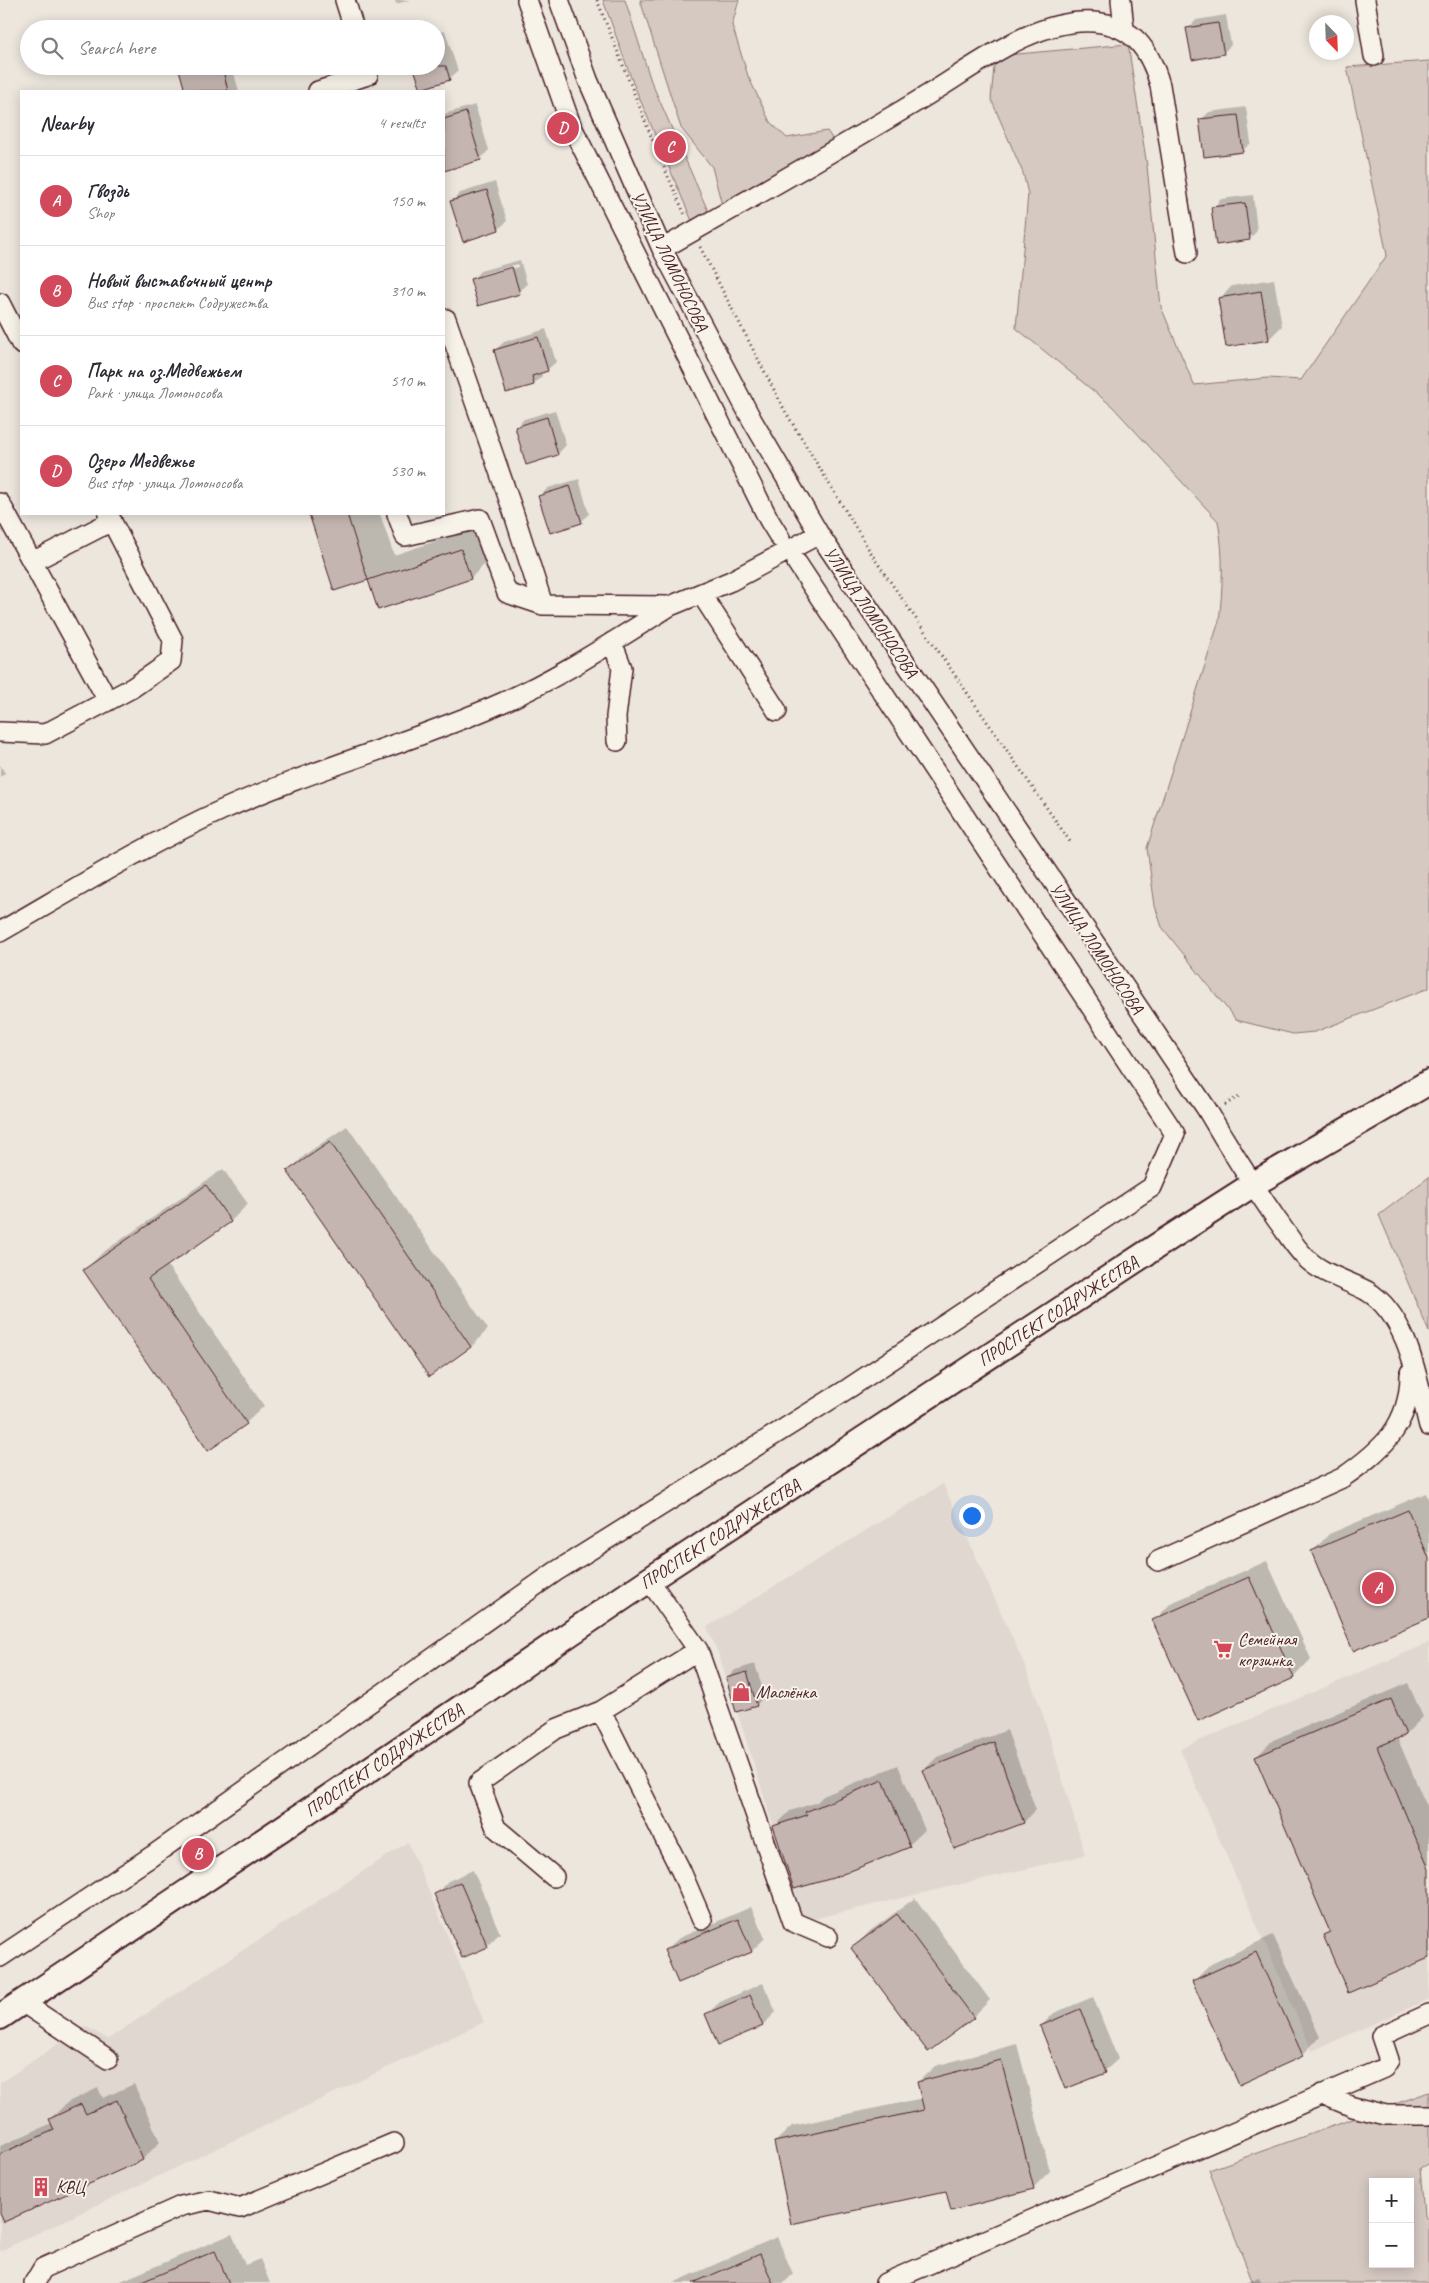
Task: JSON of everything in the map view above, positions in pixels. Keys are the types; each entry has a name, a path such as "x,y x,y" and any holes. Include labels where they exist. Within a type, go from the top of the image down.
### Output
{"main road":[{"name":"ПРОСПЕКТ СОДРУЖЕСТВА","path":"0,2017 338,1792 649,1580 1252,1185 1429,1082"}],"street":[{"path":"345,0 351,20"},
{"path":"527,0 571,125 764,511 780,538"},
{"name":"УЛИЦА ЛОМОНОСОВА","path":"559,0 588,80 662,249 738,394 819,534 1206,1108 1252,1185 1307,1259 1315,1266 1367,1291 1381,1301 1400,1328 1410,1355"},
{"path":"1121,0 1124,28"},
{"path":"1366,0 1374,56"},
{"path":"662,249 862,134 980,61 1026,37 1079,22 1102,23 1124,28 1146,52 1155,69 1160,85 1187,253"},
{"path":"322,90 369,78"},
{"path":"0,303 20,342"},
{"path":"445,317 513,511 543,605"},
{"path":"0,503 108,701"},
{"path":"397,515 405,536 480,519 507,593 543,605 670,606"},
{"path":"0,732 45,734 132,688 171,661 173,640 110,517 32,562"},
{"path":"0,932 164,838 222,810 492,707 557,676 670,606 702,595 819,534"},
{"path":"0,1957 152,1856 555,1572 850,1388 1152,1187 1175,1134 798,563"},
{"path":"702,595 777,710"},
{"path":"612,642 622,668 616,717 617,741"},
{"path":"1410,1355 1429,1426"},
{"path":"1158,1561 1342,1478 1361,1465 1392,1436 1404,1415 1410,1390 1410,1355"},
{"path":"649,1580 698,1650 793,1922 828,1937"},
{"path":"554,1877 496,1828 479,1783 556,1728 601,1711 698,1650"},
{"path":"601,1711 681,1871 702,1920"},
{"path":"22,2002 108,2059"},
{"path":"885,2283 1384,2068 1390,2060 1380,2036 1429,2014"},
{"path":"1322,2094 1353,2107 1386,2115 1429,2115"},
{"path":"34,2283 43,2268 181,2206 209,2200 240,2208 394,2143"}],"path":[{"path":"597,0 659,156 693,232 785,411 876,562 1071,843"}],"shaded area":[{"path":"603,0 625,0 651,81 708,211 692,221 633,83"},
{"path":"640,0 739,0 732,25 748,76 770,122 787,138 827,131 836,144 723,209 712,167 681,128"},
{"path":"1128,44 1147,166 1161,307 1194,385 1268,378 1301,380 1387,255 1347,67 1429,61 1429,988 1315,1032 1293,1034 1236,1020 1162,927 1155,906 1147,848 1219,621 1222,571 1218,521 1112,406 1016,328 1028,194 1023,173 991,99 995,56"},
{"path":"1429,1177 1429,1332 1379,1215"},
{"path":"943,1484 1025,1666 1043,1715 1085,1855 804,1921 720,1658 707,1627"},
{"path":"1429,1643 1429,1999 1312,2051 1180,1749"},
{"path":"408,1842 484,2022 0,2251 0,2083 85,2026 108,2039"},
{"path":"1429,2092 1429,2163 1420,2168 1424,2216 1429,2220 1429,2283 1253,2283 1209,2170"}],"building":[{"path":"1218,23 1224,54 1192,60 1186,28"},
{"path":"446,66 450,80 421,89 416,75 445,75"},
{"path":"181,75 224,75 228,90 185,90"},
{"path":"466,112 481,160 445,171 445,119"},
{"path":"1238,115 1243,152 1204,157 1199,119"},
{"path":"487,190 499,230 463,242 450,201"},
{"path":"1245,203 1250,240 1216,245 1211,207"},
{"path":"512,267 520,294 478,306 470,279"},
{"path":"1261,291 1269,340 1226,347 1218,298"},
{"path":"538,337 548,371 532,376 534,385 506,393 494,350"},
{"path":"547,417 558,455 526,465 515,427"},
{"path":"570,486 582,523 550,533 538,496"},
{"path":"309,515 347,515 368,580 334,591"},
{"path":"461,549 471,579 378,610 368,580"},
{"path":"330,1142 471,1347 429,1377 287,1171"},
{"path":"206,1185 231,1222 148,1279 247,1424 208,1451 83,1270"},
{"path":"1408,1510 1429,1558 1429,1618 1353,1651 1311,1551"},
{"name":"Семейная корзинка","path":"1249,1577 1294,1678 1198,1721 1152,1620"},
{"path":"747,1672 757,1706 736,1712 726,1678"},
{"path":"1391,1699 1406,1735 1377,1747 1429,1869 1429,1958 1348,1993 1323,1935 1330,1932 1255,1757"},
{"path":"994,1742 1024,1823 954,1849 923,1770"},
{"path":"883,1780 910,1847 833,1878 794,1889 773,1826 807,1815 805,1812"},
{"path":"460,1882 488,1947 462,1958 434,1894"},
{"path":"897,1914 974,2018 928,2052 851,1948"},
{"path":"738,1919 752,1952 678,1983 664,1950"},
{"path":"1256,1952 1303,2056 1239,2085 1192,1981"},
{"path":"750,1995 763,2026 718,2045 705,2014"},
{"path":"1080,2009 1106,2073 1065,2089 1040,2026"},
{"path":"1001,2060 1034,2189 951,2211 946,2191 791,2224 774,2142 924,2110 917,2082"},
{"name":"КВЦ","path":"117,2100 143,2160 4,2222 0,2214 0,2154 54,2130 49,2119 81,2104 86,2114"},
{"path":"215,2251 229,2283 139,2283"},
{"path":"760,2254 773,2283 693,2283"}],"place":[{"name":"Озеро Медвежье","path":"563,128"},
{"name":"Парк на оз.Медвежьем","path":"670,147"},
{"name":"Гвоздь","path":"1378,1588"},
{"name":"Семейная корзинка","path":"1223,1649"},
{"name":"Маслёнка","path":"741,1692"},
{"name":"Новый выставочный центр","path":"198,1854"},
{"name":"КВЦ","path":"41,2187"}]}
